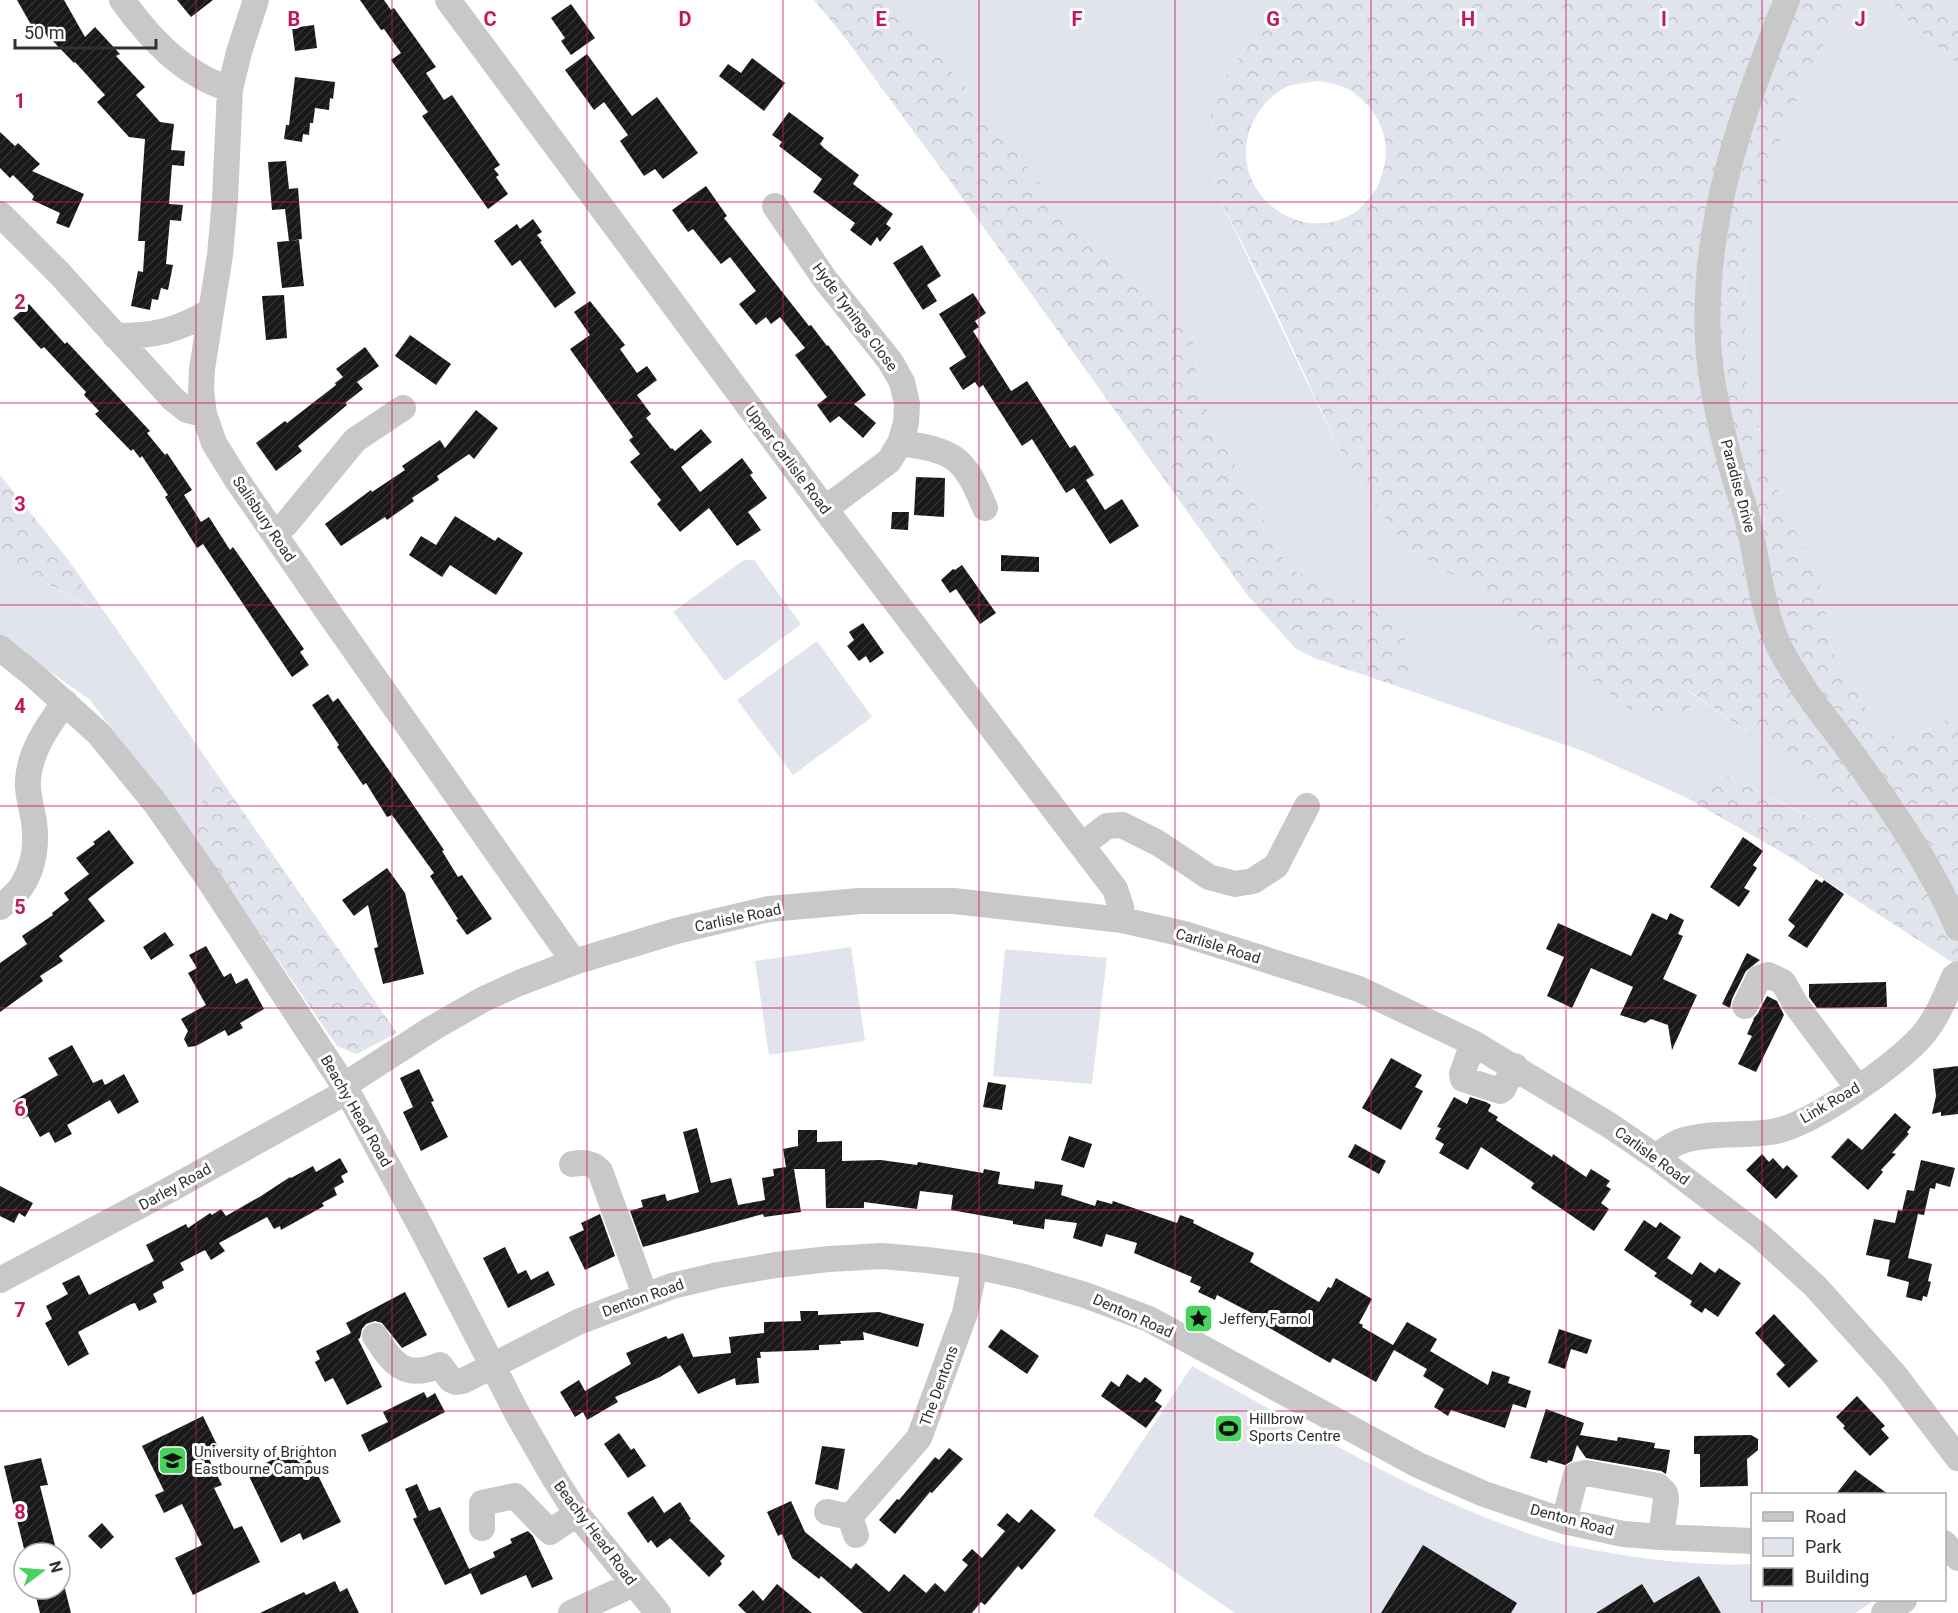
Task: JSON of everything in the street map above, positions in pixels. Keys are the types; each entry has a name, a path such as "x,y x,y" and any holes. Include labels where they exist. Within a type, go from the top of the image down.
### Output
{"street":[{"path":"122,0 143,28 180,64 211,83 230,89"},
{"name":"Salisbury Road","path":"256,0 230,89 220,255 202,369 201,391 204,414 214,443 274,532 574,962"},
{"name":"Upper Carlisle Road","path":"448,0 825,509 1115,889 1121,907 1122,920"},
{"name":"Paradise Drive","path":"1787,0 1728,165 1716,223 1709,286 1708,341 1714,390 1732,468 1748,521 1764,598 1778,644 1798,680 1882,795 1919,852 1946,899 1958,928"},
{"name":"Hyde Tynings Close","path":"775,206 824,278 890,361 902,382 908,404 906,423 900,442 889,460 825,509"},
{"path":"0,214 59,273 174,399 187,410 204,414"},
{"path":"115,336 144,336 170,331 211,311"},
{"path":"274,532 286,524 355,440 403,408"},
{"path":"900,442 933,449 956,459 969,476 985,508"},
{"name":"Beachy Head Road","path":"0,648 65,702 99,734 156,804 224,902 345,1087 422,1227 552,1476 577,1514 658,1613"},
{"path":"0,907 22,886 34,857 34,822 27,782 30,765 36,747 46,729 65,702"},
{"path":"1082,845 1107,826 1122,825 1158,843 1209,877 1234,884 1253,881 1276,866 1307,806"},
{"name":"Carlisle Road","path":"345,1087 433,1028 482,1000 574,962 676,931 769,909 860,901 954,901 1122,920 1184,934 1359,990 1473,1042 1609,1125 1656,1157 1760,1236 1815,1286 1894,1374 1957,1455"},
{"name":"Link Road","path":"1656,1157 1678,1142 1696,1138 1773,1132 1807,1119 1858,1088 1903,1055 1934,1020 1954,977 1958,974"},
{"path":"1745,1006 1759,978 1768,975 1784,982 1796,1005 1858,1088"},
{"path":"1473,1042 1462,1074 1463,1079 1500,1091 1515,1066"},
{"name":"Darley Road","path":"0,1280 337,1097 345,1087"},
{"path":"572,1164 584,1162 594,1165 600,1171 645,1295"},
{"name":"Denton Road","path":"375,1336 389,1356 407,1371 428,1371 440,1365 451,1380 456,1382 463,1381 578,1322 645,1295 718,1275 776,1265 882,1256 975,1266 1085,1294 1149,1319 1418,1465 1484,1494 1563,1521 1623,1534 1751,1540"},
{"name":"The Dentons","path":"844,1521 919,1438 965,1313 975,1266"},
{"path":"1563,1521 1576,1475 1586,1473 1658,1486 1665,1493 1666,1499 1661,1537"},
{"path":"482,1528 482,1503 515,1496 550,1532 577,1514"},
{"path":"1946,1545 1958,1558 1946,1568"},
{"path":"571,1613 623,1589 632,1582"},
{"path":"1884,1613 1901,1601"}],"green space":[{"path":"814,0 896,0 1082,236 1193,333 1198,392 1288,568 1403,622 1411,691 1314,658 1295,648 1248,596 961,196 843,35"},
{"path":"896,0 1284,0 1210,97 1215,189 1347,466 1406,547 1690,714 1687,690 1843,800 1821,822 1725,775 1685,797 1583,751 1411,691 1402,622 1288,568 1198,392 1193,333 1082,236"},
{"path":"1282,0 1847,0 1787,121 1745,248 1747,387 1779,495 1822,588 1831,648 1875,725 1902,740 1930,729 1958,713 1958,966 1790,857 1685,797 1725,775 1820,822 1842,800 1688,690 1690,714 1634,712 1456,577 1406,547 1347,466 1268,295 1215,189 1210,97","holes":["1319,81 1350,90 1369,107 1382,128 1385,140 1385,164 1376,190 1354,213 1330,222 1306,222 1284,215 1266,201 1253,183 1247,161 1248,137 1258,113 1268,100 1292,85"]},
{"path":"1847,0 1958,0 1958,713 1930,729 1902,740 1875,726 1831,648 1822,588 1779,495 1747,387 1745,248 1787,121"},
{"path":"1896,0 1932,0 1958,26 1958,64 1912,23 1894,11"},
{"path":"0,475 70,562 95,610 12,564 0,548"},
{"path":"0,548 12,564 94,610 70,562 212,767 193,836 90,700 0,636"},
{"path":"744,560 754,560 801,624 725,681 673,612"},
{"path":"817,641 872,717 793,775 737,700"},
{"path":"212,767 397,1033 357,1054 337,1046 193,836"},
{"path":"851,947 865,1041 769,1055 755,961"},
{"path":"1005,949 1107,958 1092,1084 993,1076"},
{"name":"Hillbrow Sports Centre","path":"1192,1366 1369,1463 1461,1507 1507,1526 1560,1543 1656,1560 1751,1564 1751,1601 1873,1601 1855,1613 1235,1613 1093,1516"}],"building":[{"path":"17,0 64,0 85,37 95,27 120,54 116,56 145,87 136,95 160,122 174,124 171,150 185,151 184,166 172,165 169,204 183,205 181,221 170,220 166,264 173,265 168,290 161,288 158,300 152,299 150,310 131,306 138,271 143,272 145,241 138,241 145,139 129,137 97,102 105,95 75,62 48,38 41,26 34,30"},
{"path":"177,0 213,0 191,17"},
{"path":"360,0 384,0 391,10 394,8 436,67 426,73 444,100 452,95 500,165 494,169 499,175 496,177 508,194 488,209 422,116 428,112 391,60 401,53"},
{"path":"571,4 595,38 571,55 561,41 565,38 551,18"},
{"path":"314,25 317,48 295,51 292,28"},
{"path":"587,54 632,116 657,97 698,153 663,179 655,169 644,176 620,141 628,135 604,102 594,110 565,70"},
{"path":"752,58 785,83 764,111 719,76 728,64 741,73"},
{"path":"295,77 335,82 329,110 315,108 309,135 303,134 302,142 284,139 286,125 289,125"},
{"path":"789,112 824,138 820,144 859,175 853,184 893,214 886,224 891,228 880,242 877,237 871,246 850,230 855,223 813,192 822,179 779,146 782,142 772,135"},
{"path":"0,132 15,146 18,143 40,164 32,171 84,194 69,228 56,223 60,213 32,200 34,196 13,175 10,178 0,168"},
{"path":"286,161 289,189 298,188 302,239 289,241 285,209 272,210 268,162"},
{"path":"706,186 727,216 724,218 866,395 854,404 876,423 863,438 839,416 830,423 817,405 827,397 795,355 805,348 780,317 771,324 766,317 756,325 739,304 756,291 730,257 721,264 693,229 688,232 672,210"},
{"path":"533,219 542,232 537,235 542,241 540,242 576,293 555,308 520,260 512,266 494,241 517,224 520,229"},
{"path":"299,240 304,286 282,288 277,242"},
{"path":"922,245 941,276 927,285 937,301 923,310 893,263"},
{"path":"973,293 986,313 975,321 979,327 973,331 1011,391 1027,381 1070,448 1075,445 1094,475 1086,480 1105,510 1122,499 1139,526 1110,544 1074,488 1066,493 1032,439 1022,446 983,385 979,388 975,382 963,390 949,368 966,357 939,314"},
{"path":"284,295 287,338 266,340 262,296"},
{"path":"590,301 625,345 620,349 637,373 647,366 657,380 637,395 651,414 646,418 671,449 675,451 701,429 712,442 681,467 700,492 742,458 753,473 750,475 767,498 748,512 761,530 737,546 709,508 680,532 657,504 661,500 630,462 640,454 629,440 633,437 570,349 590,335 574,312"},
{"path":"29,304 150,431 147,433 165,455 167,453 192,490 184,495 201,522 209,517 230,550 233,547 304,649 300,652 309,665 292,677 203,544 197,548 165,497 168,495 142,456 140,458 133,449 131,451 95,414 99,411 84,395 86,392 44,347 41,349 13,318"},
{"path":"410,335 451,364 436,385 395,356"},
{"path":"365,347 379,366 357,382 363,389 298,446 302,451 276,471 256,443 285,421 287,423 336,385 335,383 343,377 336,369"},
{"path":"476,410 498,428 474,459 469,454 437,476 439,480 412,498 414,501 387,520 385,517 341,546 325,524 371,490 372,492 405,470 402,466 440,440 445,448"},
{"path":"916,477 945,478 944,517 914,515"},
{"path":"892,512 909,512 908,530 891,529"},
{"path":"455,516 495,541 498,537 523,553 496,595 450,565 442,577 409,555 421,536 436,545"},
{"path":"1001,555 1039,557 1039,572 1001,571"},
{"path":"962,565 996,613 980,624 956,589 950,593 941,580 953,569"},
{"path":"863,623 884,653 870,663 866,656 859,661 847,646 854,640 849,632"},
{"path":"328,694 333,702 338,698 444,850 442,851 458,877 462,875 492,919 467,935 456,920 458,919 430,876 434,873 392,815 387,817 366,783 363,785 312,705"},
{"path":"109,830 134,863 88,899 105,921 59,956 63,961 40,976 43,981 0,1012 0,963 27,944 22,936 53,915 52,913 69,900 64,893 89,874 76,858"},
{"path":"1743,837 1763,851 1753,865 1757,868 1744,888 1750,891 1739,907 1710,887"},
{"path":"387,868 405,893 424,974 383,984 374,948 378,947 368,905 354,916 342,900"},
{"path":"1816,879 1822,883 1824,880 1844,894 1807,948 1788,936 1795,926 1788,920"},
{"path":"1652,913 1667,920 1670,913 1684,920 1678,934 1683,936 1663,979 1697,995 1672,1050 1668,1025 1651,1019 1645,1023 1620,1015 1633,987 1591,968 1572,1008 1547,996 1564,957 1546,949 1558,923 1631,956"},
{"path":"165,932 174,945 151,960 143,947"},
{"path":"206,946 224,977 231,973 236,984 247,978 264,1009 240,1023 243,1028 228,1036 225,1030 196,1046 188,1047 184,1039 188,1031 181,1019 206,1005 188,973 197,968 189,955"},
{"path":"1747,953 1760,960 1746,971 1730,1008 1722,1004"},
{"path":"1886,982 1887,1007 1817,1008 1809,997 1809,984"},
{"path":"1767,996 1777,1001 1784,1015 1756,1072 1738,1064 1752,1036 1747,1034 1753,1019"},
{"path":"72,1045 93,1083 102,1079 105,1085 124,1074 139,1102 118,1114 110,1100 67,1125 72,1134 55,1143 49,1132 40,1137 28,1116 23,1119 13,1101 58,1075 48,1058"},
{"path":"1391,1058 1422,1075 1415,1087 1423,1091 1401,1130 1362,1108"},
{"path":"1958,1066 1958,1114 1941,1116 1941,1112 1932,1114 1936,1096 1933,1069"},
{"path":"419,1069 434,1101 431,1102 448,1137 421,1151 403,1112 413,1107 400,1078"},
{"path":"988,1082 1006,1085 1002,1110 983,1107"},
{"path":"1454,1097 1467,1104 1470,1097 1486,1102 1491,1105 1488,1111 1498,1117 1496,1120 1552,1157 1553,1154 1586,1177 1591,1169 1610,1181 1606,1186 1611,1189 1601,1203 1609,1209 1594,1231 1531,1188 1534,1183 1481,1147 1468,1170 1439,1153 1444,1144 1435,1139 1441,1128 1437,1127"},
{"path":"1895,1113 1911,1127 1907,1132 1909,1134 1892,1153 1896,1154 1881,1170 1883,1172 1868,1190 1831,1157 1848,1138 1862,1150"},
{"path":"697,1128 711,1183 731,1178 738,1205 765,1200 762,1178 774,1176 773,1169 786,1167 783,1149 798,1146 798,1130 817,1130 817,1142 842,1141 842,1161 881,1160 917,1165 918,1162 983,1173 984,1169 1000,1172 998,1184 1034,1189 1035,1181 1063,1185 1061,1195 1095,1206 1097,1200 1112,1204 1113,1201 1177,1223 1180,1215 1194,1220 1193,1223 1254,1253 1250,1262 1319,1302 1336,1278 1372,1299 1359,1323 1363,1325 1362,1327 1393,1345 1407,1322 1437,1339 1430,1351 1488,1385 1492,1371 1510,1377 1508,1383 1531,1391 1526,1408 1513,1404 1505,1428 1451,1410 1448,1416 1434,1407 1444,1389 1423,1376 1427,1369 1394,1350 1376,1382 1333,1358 1330,1363 1259,1322 1261,1318 1217,1295 1215,1300 1198,1292 1201,1287 1190,1282 1192,1277 1134,1253 1137,1243 1106,1234 1102,1247 1073,1238 1077,1223 1045,1219 1044,1229 1013,1224 1013,1221 951,1210 953,1195 920,1191 917,1209 864,1202 864,1208 826,1208 825,1169 794,1169 801,1212 764,1217 763,1214 643,1247 630,1211 643,1207 641,1200 665,1194 667,1201 699,1192 683,1132"},
{"path":"1069,1136 1092,1144 1084,1168 1061,1160"},
{"path":"1355,1144 1386,1161 1379,1174 1348,1157"},
{"path":"1762,1154 1769,1162 1773,1158 1783,1169 1787,1165 1798,1176 1776,1199 1746,1170"},
{"path":"340,1158 348,1172 341,1176 344,1182 334,1188 337,1195 322,1203 324,1206 281,1230 280,1226 274,1229 267,1217 219,1243 225,1251 211,1260 205,1250 180,1263 184,1270 162,1282 164,1288 153,1294 157,1302 139,1311 135,1303 131,1304 78,1332 89,1354 68,1366 45,1323 52,1319 46,1306 68,1294 62,1283 79,1275 89,1295 154,1261 146,1245 186,1224 188,1228 210,1213 212,1215 221,1209 226,1216 290,1177 313,1166 316,1172"},
{"path":"1921,1160 1955,1168 1950,1187 1936,1183 1935,1189 1930,1188 1924,1215 1918,1214 1908,1258 1932,1264 1927,1297 1923,1296 1922,1301 1906,1297 1909,1282 1887,1276 1890,1260 1866,1255 1874,1219 1895,1223 1898,1210 1902,1211 1907,1190 1914,1191"},
{"path":"0,1186 33,1203 25,1217 19,1213 14,1223 0,1216"},
{"path":"600,1214 615,1256 585,1270 569,1237 584,1230 581,1223"},
{"path":"1644,1220 1656,1228 1660,1222 1681,1237 1667,1258 1692,1275 1700,1262 1715,1273 1719,1268 1741,1283 1718,1317 1705,1308 1702,1313 1690,1305 1692,1301 1654,1276 1657,1273 1624,1250"},
{"path":"505,1247 518,1274 526,1270 531,1280 548,1271 555,1285 508,1308 483,1258"},
{"path":"405,1292 427,1335 402,1348 382,1323 375,1321 366,1324 358,1339 382,1387 347,1405 333,1378 325,1382 315,1362 320,1359 316,1351 351,1333 346,1323"},
{"path":"800,1311 818,1311 818,1315 879,1312 924,1324 918,1347 863,1332 864,1340 819,1345 819,1350 760,1352 761,1358 757,1358 759,1383 736,1385 735,1378 698,1394 680,1365 660,1377 615,1397 618,1402 587,1420 583,1412 575,1417 560,1392 579,1380 585,1391 631,1364 626,1353 666,1336 668,1339 683,1333 693,1357 731,1353 729,1337 764,1333 764,1322 801,1321"},
{"path":"1774,1314 1818,1361 1789,1388 1776,1374 1785,1365 1755,1333"},
{"path":"1001,1329 1039,1356 1027,1374 988,1347"},
{"path":"1559,1329 1592,1340 1587,1354 1571,1349 1565,1369 1548,1363"},
{"path":"1127,1374 1140,1383 1145,1377 1162,1390 1155,1401 1162,1406 1146,1428 1101,1396 1111,1381 1119,1387"},
{"path":"424,1392 427,1398 435,1393 445,1412 369,1452 361,1435 388,1422 383,1412"},
{"path":"1857,1396 1885,1426 1881,1429 1889,1438 1870,1456 1843,1428 1845,1426 1836,1417"},
{"path":"1546,1409 1584,1423 1580,1435 1617,1441 1618,1437 1655,1443 1654,1448 1670,1450 1666,1474 1661,1471 1586,1458 1577,1445 1572,1461 1565,1465 1530,1458"},
{"path":"203,1416 218,1447 206,1453 222,1485 214,1488 234,1529 242,1526 260,1562 193,1595 175,1558 202,1545 182,1504 164,1513 155,1495 164,1491 142,1446"},
{"path":"619,1433 631,1450 634,1448 646,1466 628,1478 604,1444"},
{"path":"1751,1435 1758,1439 1758,1450 1747,1459 1748,1486 1700,1487 1700,1454 1694,1454 1694,1436"},
{"path":"303,1445 341,1522 303,1540 300,1533 281,1543 247,1472"},
{"path":"822,1446 845,1449 838,1490 815,1484"},
{"path":"949,1448 963,1459 932,1493 930,1492 895,1534 879,1520 935,1457 939,1460"},
{"path":"41,1458 48,1485 40,1486 54,1541 22,1541 4,1466"},
{"path":"1855,1470 1887,1493 1837,1493"},
{"path":"417,1484 429,1511 440,1507 471,1573 445,1585 413,1519 417,1517 405,1489"},
{"path":"653,1496 664,1513 680,1502 691,1519 689,1520 725,1556 720,1561 722,1564 709,1577 670,1538 657,1548 651,1540 648,1543 627,1513"},
{"path":"791,1501 805,1532 851,1569 856,1563 889,1592 904,1574 926,1593 935,1583 945,1592 968,1565 962,1560 972,1549 982,1558 1005,1531 997,1525 1007,1513 1019,1523 1031,1509 1056,1530 1022,1570 1018,1566 985,1605 981,1602 972,1613 863,1613 821,1576 819,1579 792,1558 782,1534 778,1536 767,1512"},
{"path":"102,1523 114,1537 101,1549 88,1536"},
{"path":"528,1531 533,1536 553,1579 532,1588 526,1575 481,1595 469,1569 495,1557 493,1552 512,1543 510,1539"},
{"path":"1423,1545 1517,1603 1511,1613 1381,1613"},
{"path":"1699,1576 1721,1613 1596,1613 1642,1584 1654,1603"},
{"path":"335,1581 340,1592 347,1588 359,1613 260,1613 304,1592 306,1595"},
{"path":"777,1584 812,1613 746,1613 738,1605 753,1590 763,1601"},
{"path":"37,1601 68,1601 71,1613 40,1613"}],"place":[{"name":"Jeffery Farnol","path":"1198,1319"},
{"name":"Hillbrow Sports Centre","path":"1228,1428"},
{"name":"University of Brighton Eastbourne Campus","path":"173,1461"}]}
